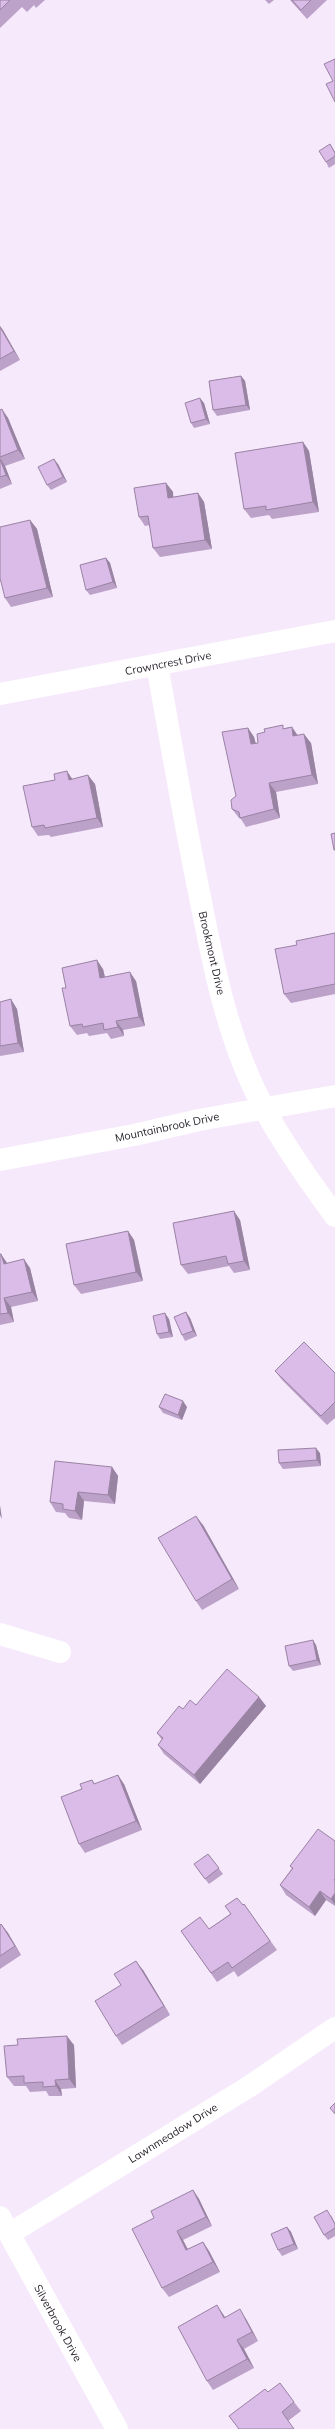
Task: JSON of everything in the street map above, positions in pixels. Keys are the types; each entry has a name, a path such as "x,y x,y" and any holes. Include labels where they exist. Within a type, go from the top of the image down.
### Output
{"street":[{"name":"Crowncrest Drive","path":"0,694 335,631"},
{"name":"Brookmont Drive","path":"157,665 181,800 216,980 240,1055 265,1109 313,1186 335,1216"},
{"name":"Mountainbrook Drive","path":"0,1160 134,1135 199,1120 335,1096"},
{"path":"0,1634 60,1652"},
{"name":"Lawnmeadow Drive","path":"5,2226 250,2086 335,2028"},
{"name":"Silverbrook Drive","path":"5,2226 117,2429"}],"building":[{"path":"0,0 10,0 0,10"},
{"path":"292,0 311,0 301,10"},
{"path":"335,59 335,102 326,84 333,81 324,64"},
{"path":"330,144 335,156 326,162 319,151"},
{"path":"0,327 14,351 0,359"},
{"path":"241,376 246,405 213,410 209,381"},
{"path":"200,398 206,419 191,423 185,403"},
{"path":"2,409 18,450 0,457 0,410"},
{"path":"303,442 313,502 266,510 266,506 244,509 235,453"},
{"path":"0,459 6,475 0,477"},
{"path":"54,459 63,477 47,485 38,467"},
{"path":"166,483 168,498 198,493 205,540 153,548 148,516 139,517 134,488"},
{"path":"30,520 47,588 5,598 0,578 0,527"},
{"path":"106,558 113,582 86,590 80,565"},
{"path":"283,725 283,729 292,727 293,736 304,734 312,775 269,783 274,809 240,818 239,812 232,809 231,800 236,796 222,732 248,728 251,744 258,743 257,734 265,732 264,729"},
{"path":"67,771 69,780 88,775 97,818 45,828 44,825 32,827 23,786 55,780 54,774"},
{"path":"335,833 335,850 334,850 331,834"},
{"path":"335,933 335,984 284,994 275,949 297,945 296,941"},
{"path":"97,960 100,978 130,972 139,1017 116,1021 118,1027 104,1030 103,1023 83,1027 82,1024 70,1026 62,988 66,988 62,968"},
{"path":"11,999 18,1043 0,1046 0,1002"},
{"path":"234,1211 244,1261 228,1264 226,1256 181,1265 173,1223"},
{"path":"128,1231 136,1272 74,1285 66,1244"},
{"path":"0,1254 4,1264 24,1259 32,1292 4,1298 8,1313 0,1314"},
{"path":"186,1312 193,1331 182,1335 174,1317"},
{"path":"165,1313 169,1332 157,1334 153,1316"},
{"path":"304,1342 335,1373 335,1402 321,1416 275,1371"},
{"path":"165,1394 183,1401 178,1415 159,1407"},
{"path":"316,1448 317,1460 279,1463 278,1450"},
{"path":"55,1461 112,1467 108,1495 78,1492 75,1511 63,1509 63,1504 50,1502"},
{"path":"196,1516 232,1579 196,1601 158,1538"},
{"path":"313,1640 317,1660 289,1666 285,1646"},
{"path":"227,1669 259,1697 194,1775 158,1745 163,1738 157,1733 179,1706 183,1709 190,1700 196,1705"},
{"path":"118,1775 136,1821 79,1844 61,1797 82,1789 80,1784 92,1780 94,1784"},
{"path":"318,1829 335,1841 335,1893 331,1899 320,1891 309,1907 280,1885 293,1868 290,1866"},
{"path":"208,1854 219,1868 205,1879 194,1864"},
{"path":"237,1898 243,1905 244,1904 270,1941 232,1968 228,1962 211,1973 181,1931 200,1917 209,1929 231,1914 225,1906"},
{"path":"1,1924 15,1946 0,1956 0,1925"},
{"path":"136,1961 164,2006 116,2036 95,2001 121,1985 114,1974"},
{"path":"67,2036 69,2079 55,2080 56,2086 43,2087 43,2082 24,2083 24,2076 7,2077 4,2046 18,2045 17,2039"},
{"path":"335,2103 335,2114 330,2108"},
{"path":"193,2190 206,2217 177,2231 186,2250 203,2242 213,2262 162,2288 132,2229 154,2218 151,2211"},
{"path":"327,2210 335,2224 335,2228 324,2235 314,2217"},
{"path":"287,2227 294,2244 278,2250 271,2234"},
{"path":"217,2305 224,2318 240,2309 252,2332 237,2340 247,2359 207,2381 178,2327"},
{"path":"280,2383 294,2402 282,2412 294,2429 239,2429 229,2416 265,2389 268,2392"}]}
